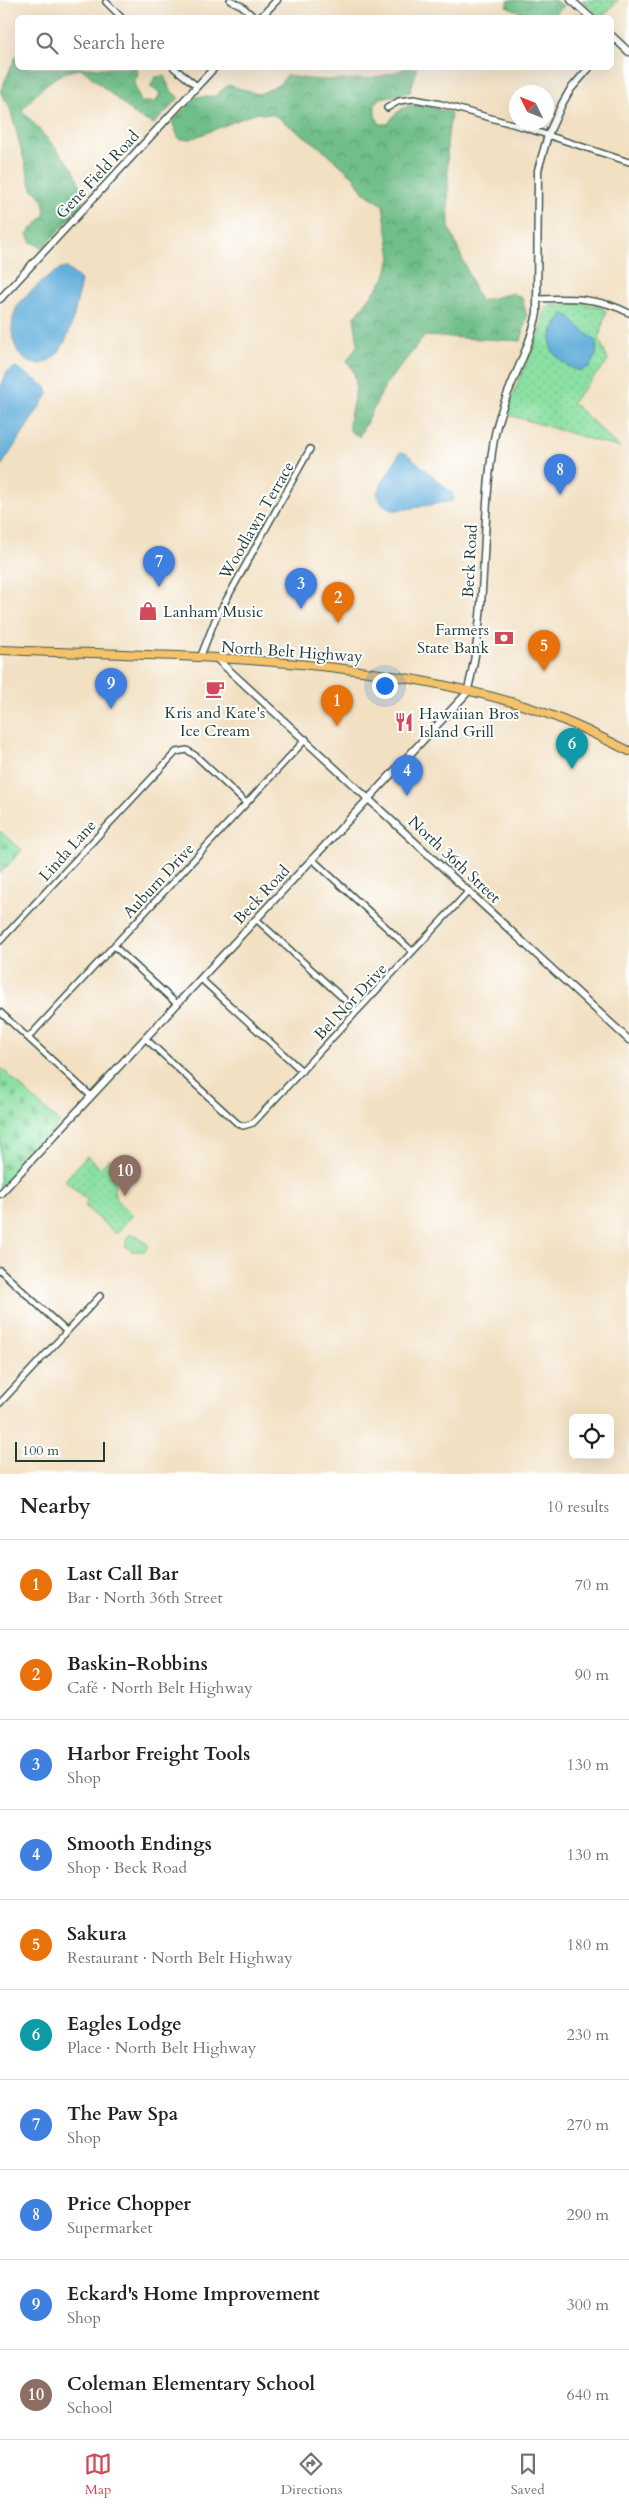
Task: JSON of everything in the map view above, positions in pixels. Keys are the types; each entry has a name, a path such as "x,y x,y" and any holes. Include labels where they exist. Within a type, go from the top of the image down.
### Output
{"main road":[{"name":"North Belt Highway","path":"0,650 199,658 360,669 468,690 520,704 560,719 629,751"}],"street":[{"path":"230,0 242,6 252,15"},
{"path":"263,15 276,0"},
{"path":"571,0 588,15"},
{"path":"106,2 119,15"},
{"path":"614,41 629,52"},
{"path":"177,70 197,86"},
{"name":"Gene Field Road","path":"0,300 212,70"},
{"name":"Beck Road","path":"0,1194 452,710 468,690 479,627 488,478 494,439 503,403 533,335 537,298 538,170 548,135 570,90 587,70"},
{"path":"387,108 399,101 423,101 548,135 629,162"},
{"path":"537,298 585,299 602,302 629,314"},
{"name":"Woodlawn Terrace","path":"199,658 215,620 310,449"},
{"name":"North 36th Street","path":"217,659 306,739 629,1040"},
{"name":"Auburn Drive","path":"28,1038 306,739"},
{"name":"Linda Lane","path":"0,941 176,752 187,750 196,756 246,804"},
{"path":"312,860 412,952"},
{"name":"Bel Nor Drive","path":"145,1038 237,1123 248,1125 253,1123 469,891"},
{"path":"256,919 356,1011"},
{"path":"114,946 177,1004"},
{"path":"201,979 302,1071"},
{"path":"0,1012 91,1096"},
{"path":"0,1270 66,1331"},
{"path":"0,1403 100,1296"},
{"path":"0,1392 5,1397"}],"green space":[{"path":"509,0 554,0 564,6 553,15 519,15 520,12 506,6"},
{"path":"582,0 618,0 605,15 599,15"},
{"path":"15,58 15,70 77,70 63,74 48,83 22,110 73,168 80,185 83,204 43,248 31,242 27,234 45,215 43,199 32,189 9,105 0,92"},
{"path":"83,70 137,70 138,74 134,83 141,102 156,102 160,93 150,87 155,77 164,76 171,91 179,98 154,124 138,117"},
{"path":"401,70 416,70 410,92 381,98 375,104 375,116 380,124 388,124 402,109 416,105 451,113 447,143 449,227 480,301 512,293 522,298 527,315 521,341 425,336 386,384 359,437 349,430 356,387 355,378 347,361 358,344 354,318 384,279 391,258 383,205 363,192 353,176 317,145 274,115 255,113 191,139 179,139 172,122 195,97 215,96 228,85 259,94 279,85 287,75 299,78 347,80 394,73"},
{"path":"581,303 600,307 606,311 599,338 608,361 572,402 620,448 506,414 540,333 545,308","holes":["563,315 571,317 575,324 596,341 596,355 550,346 553,329"]},
{"path":"0,831 22,850 0,874"},
{"path":"0,1067 60,1123 0,1187"},
{"path":"87,1156 100,1168 109,1159 119,1165 120,1169 112,1177 116,1181 114,1187 115,1196 121,1205 133,1215 116,1234 85,1206 88,1201 65,1180"},
{"path":"129,1235 137,1235 149,1246 145,1251 132,1251 126,1247 126,1239"}],"water":[{"path":"61,268 67,268 81,280 72,324 62,347 52,358 42,364 32,363 23,358 17,349 13,337 12,324 16,309 30,292"},
{"path":"563,314 571,317 575,324 596,341 596,355 589,367 580,370 574,369 561,361 552,350 551,338"},
{"path":"16,367 46,387 48,394 0,468 0,389 7,372"},
{"path":"400,452 406,453 452,493 454,498 452,501 401,510 393,510 381,503 377,493"}],"place":[{"name":"Price Chopper","path":"560,495"},
{"name":"The Paw Spa","path":"159,587"},
{"name":"Harbor Freight Tools","path":"301,609"},
{"name":"Lanham Music","path":"148,611"},
{"name":"Baskin-Robbins","path":"338,623"},
{"name":"Farmers State Bank","path":"504,638"},
{"name":"Sakura","path":"544,671"},
{"name":"Kris and Kate's Ice Cream","path":"215,689"},
{"name":"Eckard's Home Improvement","path":"111,709"},
{"name":"Hawaiian Bros Island Grill","path":"404,722"},
{"name":"Last Call Bar","path":"337,726"},
{"name":"Eagles Lodge","path":"572,769"},
{"name":"Smooth Endings","path":"407,796"},
{"name":"Coleman Elementary School","path":"125,1196"}]}
